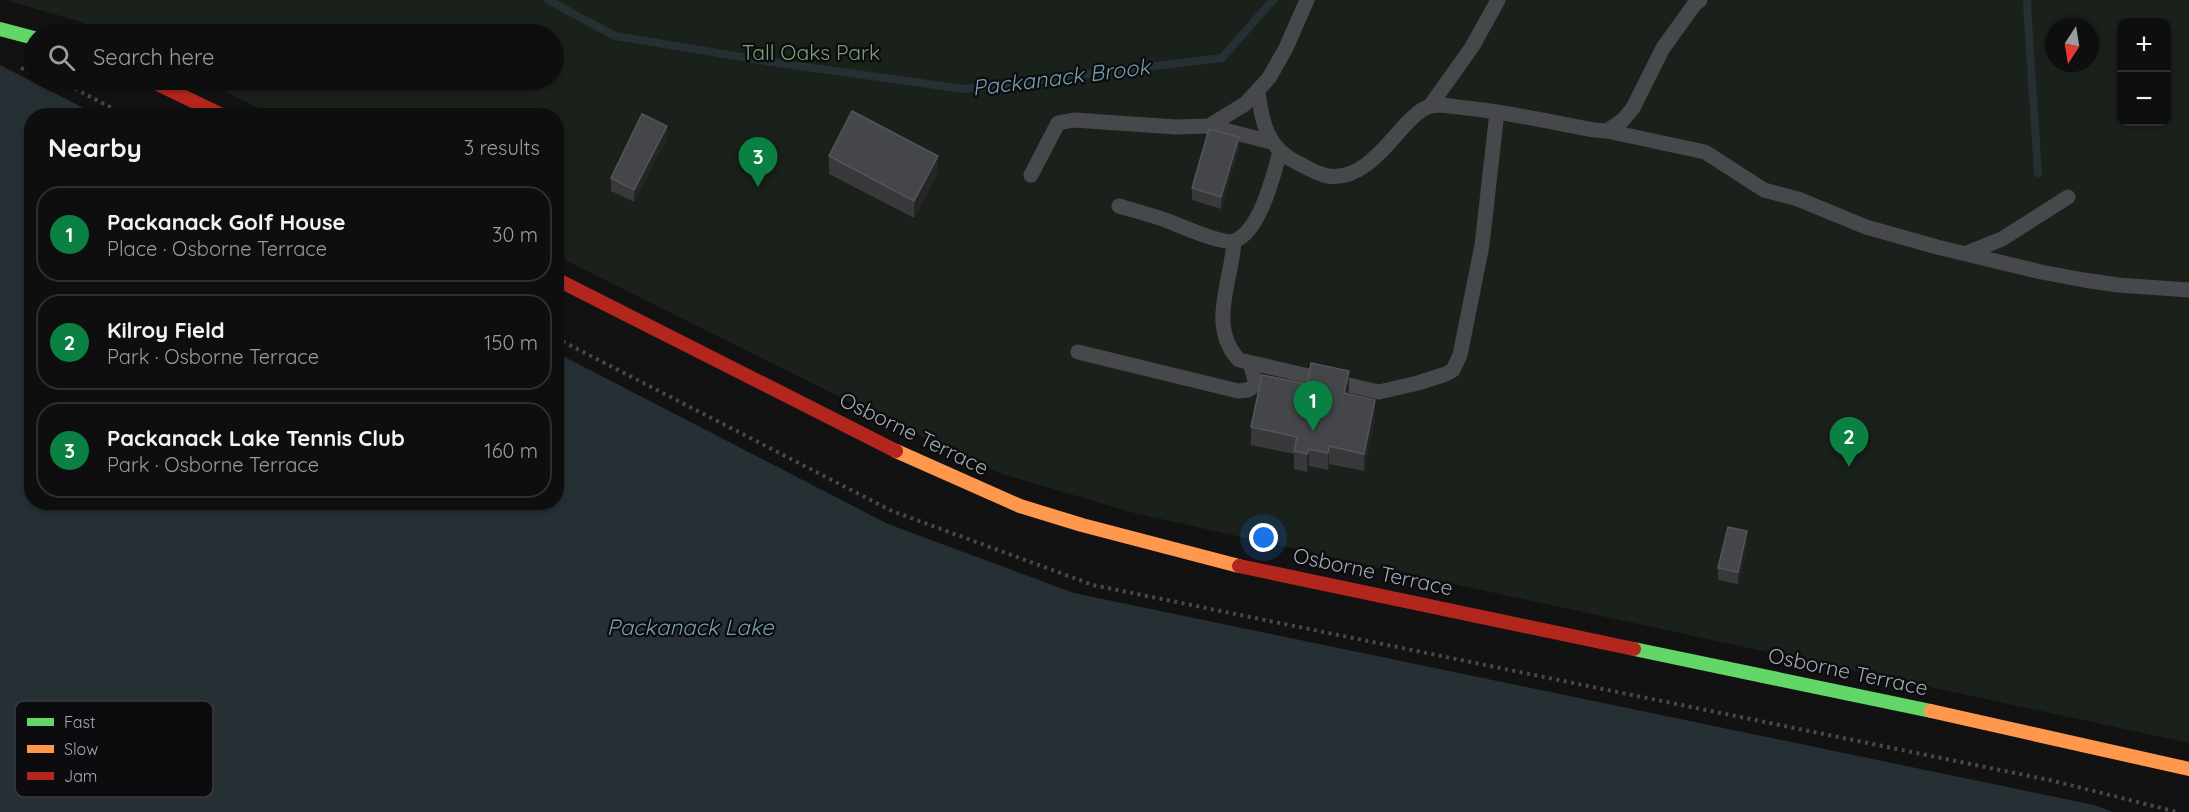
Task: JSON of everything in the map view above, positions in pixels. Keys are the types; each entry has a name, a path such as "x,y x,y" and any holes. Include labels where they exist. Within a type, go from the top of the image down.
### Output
{"street":[{"path":"0,29 24,35"},
{"path":"170,90 207,108"},
{"name":"Osborne Terrace","path":"564,283 915,461 1020,506 1082,525 1233,564 2025,731 2189,769"}],"lane":[{"path":"1209,126 1233,113 1258,92 1278,64 1307,0"},
{"path":"1031,175 1058,123 1074,120 1176,127 1209,126 1275,147 1319,173 1331,176 1350,172 1365,166 1414,116 1430,106 1472,47 1498,0"},
{"path":"1607,130 1623,120 1633,108 1663,48 1700,0"},
{"path":"1119,206 1222,241 1234,241 1249,229 1260,213 1275,147 1260,108 1258,92"},
{"path":"1430,106 1473,108 1594,130 1607,130 1705,152 1764,190 1798,199 1866,227 2041,272 2118,285 2189,290"},
{"path":"1234,241 1222,323 1233,353 1239,360 1379,392 1418,383 1453,370 1460,355 1482,244 1497,112"},
{"path":"1967,253 2002,239 2068,197"},
{"path":"1078,352 1238,391 1248,390 1256,384 1250,363"}],"path":[{"path":"78,90 113,108"}],"green space":[{"name":"Tall Oaks Park","path":"5,0 2189,0 2189,743 1134,513 999,473 854,404 564,259 564,108 259,108 222,90 564,90 564,24 85,24"}],"water":[{"name":"Packanack Lake","path":"0,65 24,77 24,90 48,90 83,108 24,108 24,510 564,510 564,357 888,524 1074,593 2094,805 2113,812 0,812"}],"building":[{"path":"852,111 938,156 914,201 829,156"},
{"path":"642,114 667,126 634,190 611,178"},
{"path":"1209,129 1239,137 1221,197 1192,188"},
{"path":"1311,363 1349,371 1344,393 1375,400 1364,454 1329,446 1328,453 1309,449 1307,454 1294,451 1297,437 1251,427 1262,375 1307,384"},
{"path":"1728,527 1747,531 1738,572 1718,568"}],"waterway":[{"name":"Packanack Brook","path":"548,0 615,36 785,64 964,89 1222,58 1273,0"},
{"path":"2028,0 2038,173"}],"traffic: fast":[{"path":"0,29 24,35"},
{"path":"1634,649 1931,711"}],"traffic: slow":[{"path":"896,451 1020,506 1082,525 1239,566"},
{"path":"1931,711 2189,769"}],"traffic: jam":[{"path":"170,90 207,108"},
{"path":"564,283 896,451"},
{"path":"1239,566 1634,649"}],"place":[{"name":"Packanack Lake Tennis Club","path":"758,187"},
{"name":"Packanack Golf House","path":"1313,431"},
{"name":"Kilroy Field","path":"1849,467"}]}
